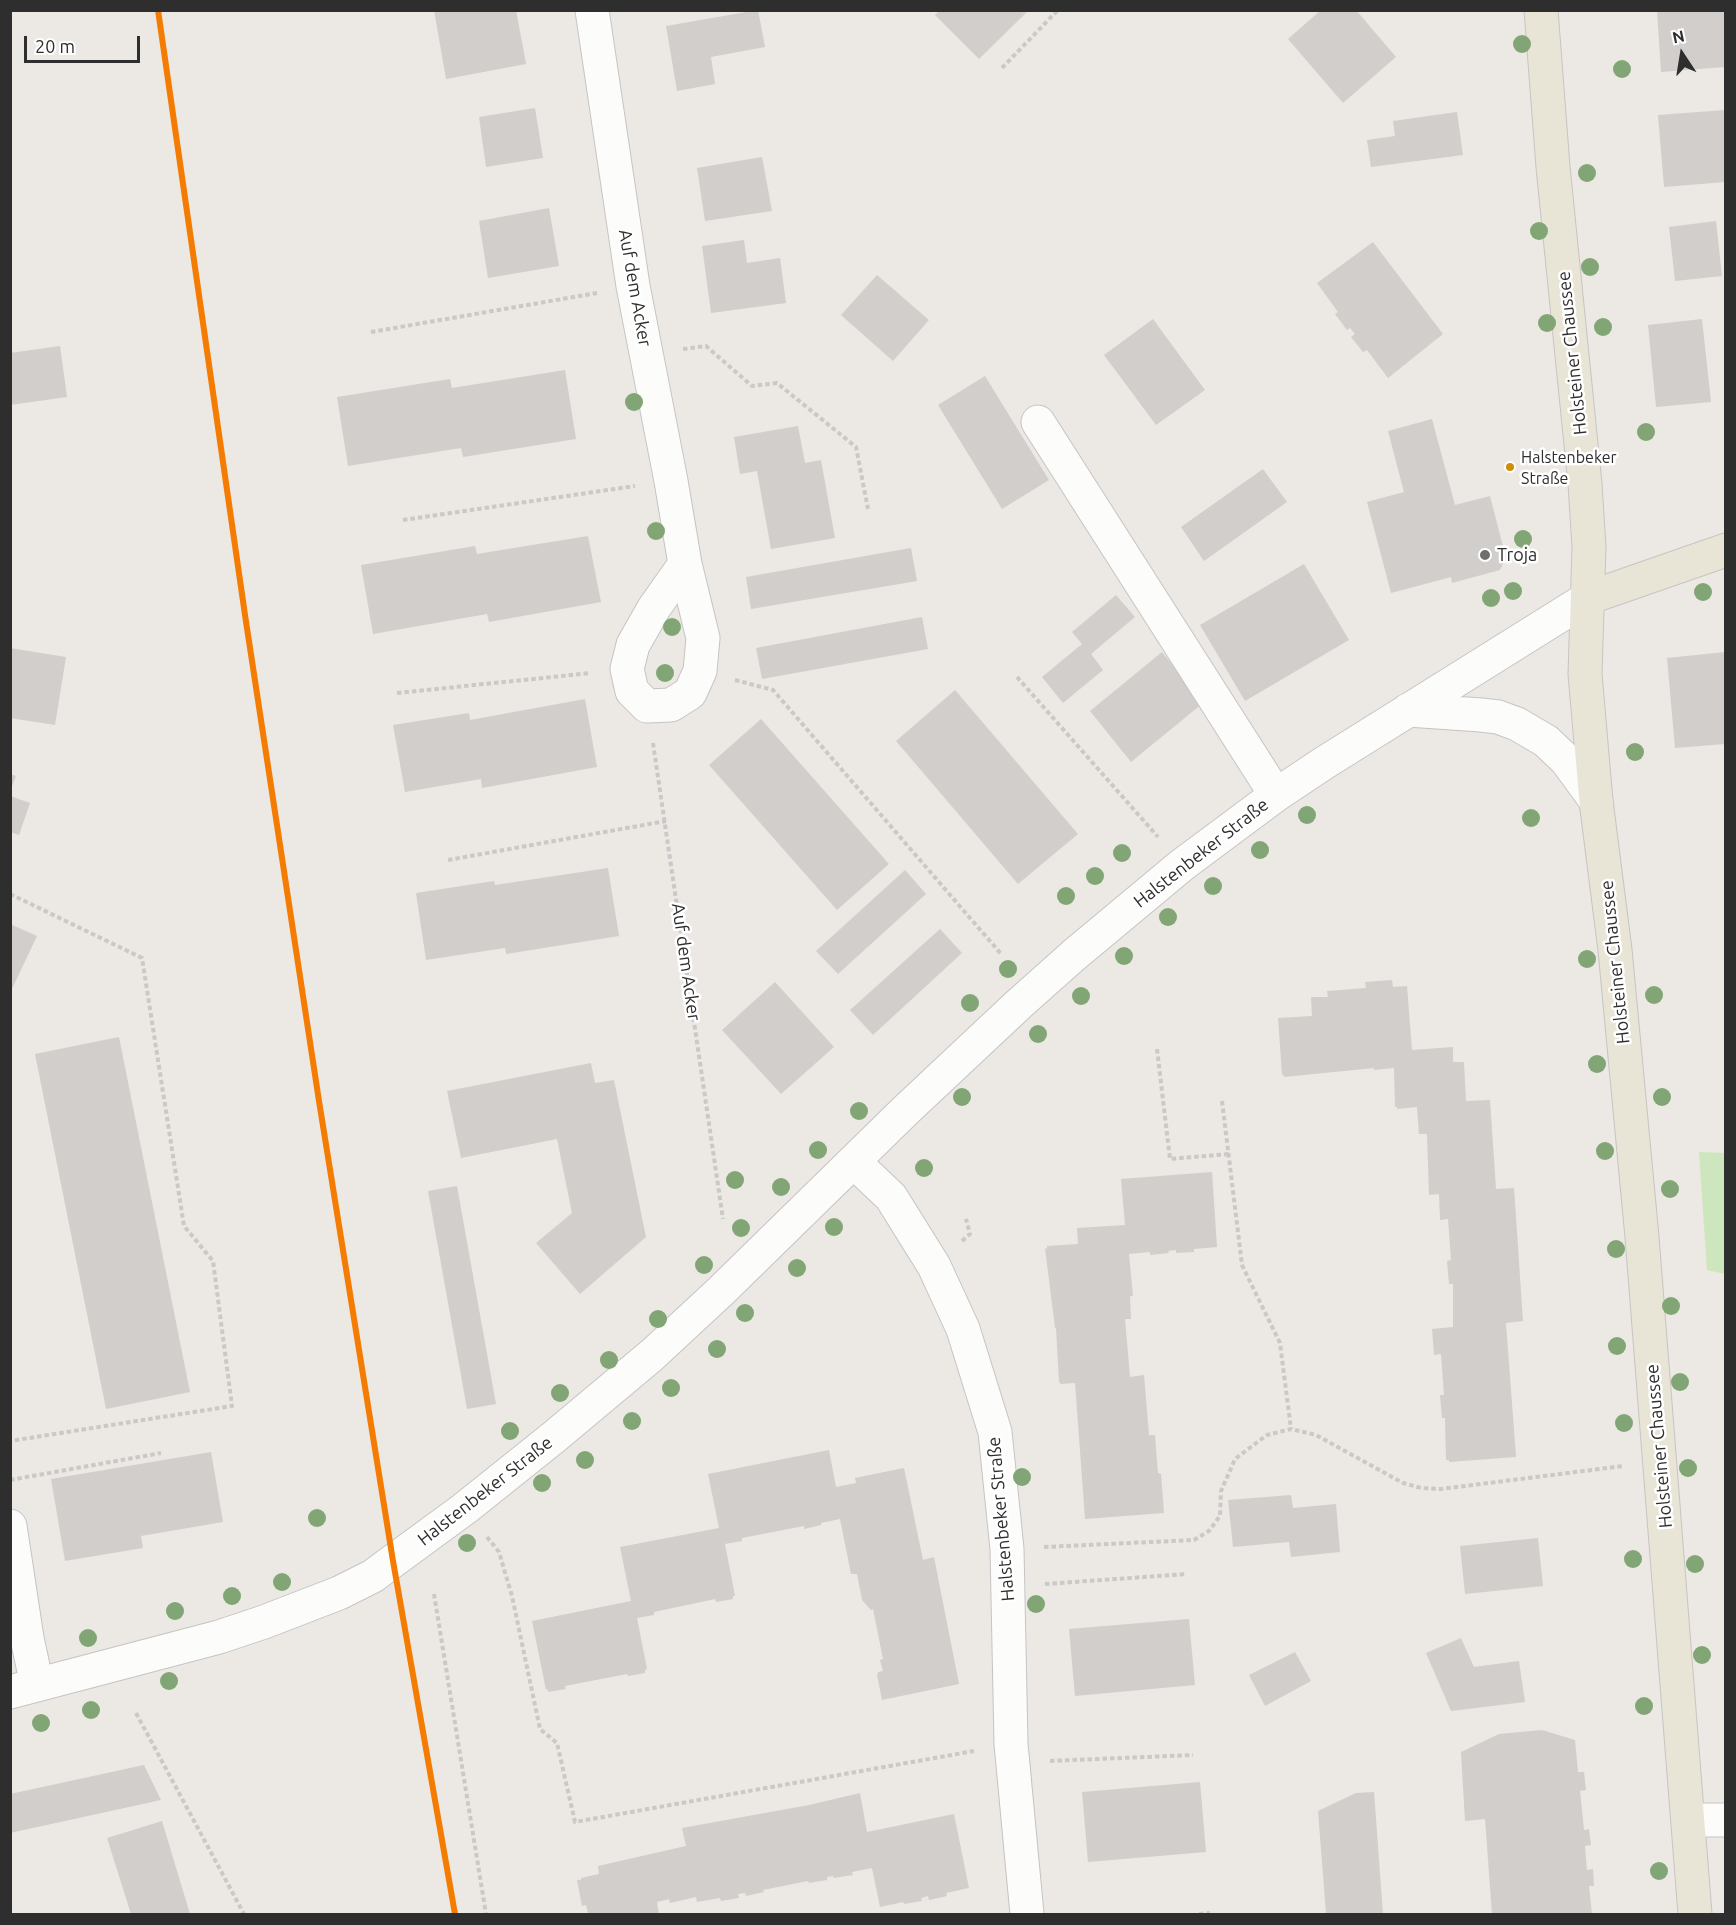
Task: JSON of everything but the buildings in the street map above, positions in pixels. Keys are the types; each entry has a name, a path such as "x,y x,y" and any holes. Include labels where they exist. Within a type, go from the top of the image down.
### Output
{"main road":[{"name":"Holsteiner Chaussee","path":"1541,10 1553,167 1585,484 1589,547 1585,674 1596,801 1615,950 1642,1237 1695,1914"},
{"path":"1588,598 1725,549"}],"street":[{"name":"Auf dem Acker","path":"592,10 633,286 685,564 703,638 700,671 690,693 671,705 647,706"},
{"path":"1038,422 1276,795"},
{"path":"647,706 632,691 627,669 633,645 654,608 685,564"},
{"name":"Halstenbeker Straße","path":"10,1527 27,1638 24,1689 219,1637 306,1607 373,1576 464,1509 652,1355 722,1291 906,1110 1019,1004 1182,865 1276,795 1588,598"},
{"path":"1408,710 1498,717 1517,724 1546,741 1566,760 1596,801"},
{"name":"Halstenbeker Straße","path":"854,1162 891,1197 934,1266 963,1329 995,1432 1007,1549 1011,1753 1027,1914"},
{"path":"1688,1820 1725,1820"}],"path":[{"path":"1002,68 1058,10"},
{"path":"371,332 633,286"},
{"path":"646,355 706,345 752,386 777,383 856,447 868,509"},
{"path":"403,520 671,480"},
{"path":"397,693 627,669"},
{"path":"700,671 773,690 1002,955"},
{"path":"1017,677 1182,865"},
{"name":"Auf dem Acker","path":"647,706 666,821 723,1219"},
{"path":"448,860 666,821"},
{"path":"10,894 142,958 184,1226 213,1261 232,1406 10,1441"},
{"path":"1157,1049 1170,1159 1229,1154"},
{"path":"1222,1101 1242,1265 1280,1343 1291,1429"},
{"path":"1007,1549 1194,1540 1209,1532 1220,1516 1221,1491 1235,1459 1267,1434 1291,1429 1316,1435 1403,1484 1421,1488 1441,1489 1660,1461"},
{"path":"10,1480 161,1453"},
{"path":"464,1509 499,1552 512,1596 540,1729 557,1743 575,1822 1011,1753 1193,1755"},
{"path":"1008,1586 1188,1574"},
{"path":"434,1594 486,1914"},
{"path":"136,1713 244,1914"},
{"path":"1198,1914 1210,1913"}],"green space":[{"path":"1699,1152 1725,1153 1725,1274 1707,1270"}],"transit line":[{"path":"158,10 245,615 319,1101 393,1561 455,1914"}],"place":[{"name":"Halstenbeker Straße","path":"1510,467"},
{"name":"Troja","path":"1485,555"}]}
